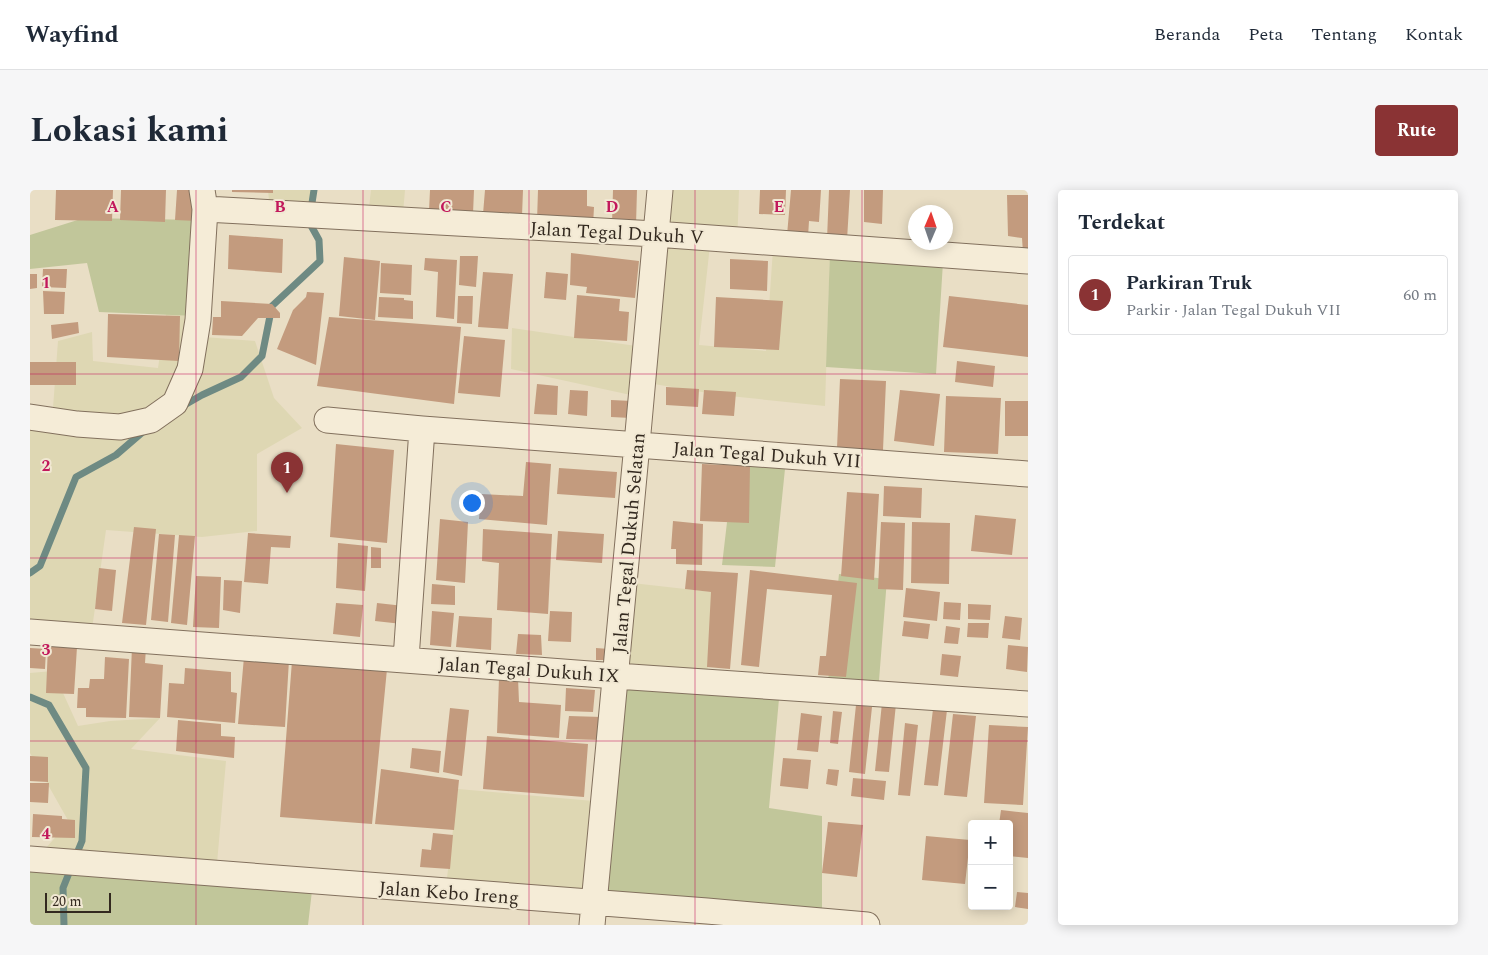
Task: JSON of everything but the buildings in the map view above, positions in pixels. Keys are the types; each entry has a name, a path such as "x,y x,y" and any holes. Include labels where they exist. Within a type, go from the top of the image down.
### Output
{"street":[{"name":"Jalan Tegal Dukuh Selatan","path":"593,914 660,190"},
{"name":"Jalan Tegal Dukuh V","path":"204,200 1028,261"},
{"path":"30,417 77,424 120,427 151,420 175,403 190,369 198,320 204,200"},
{"name":"Jalan Tegal Dukuh VII","path":"327,420 422,429 1028,474"},
{"path":"406,659 422,429"},
{"name":"Jalan Tegal Dukuh IX","path":"30,632 616,676 1028,704"},
{"name":"Jalan Kebo Ireng","path":"30,859 593,914 867,925"}],"shaded area":[{"path":"268,190 317,190 314,217 271,220"},
{"path":"371,190 405,190 402,225 367,225"},
{"path":"659,190 739,190 737,247 710,245 699,345 766,351 773,249 830,251 825,406 720,395 642,382 640,397 511,369 512,328 643,347"},
{"path":"166,314 197,316 204,337 255,341 274,398 302,428 257,454 257,531 202,537 106,530 92,629 30,626 30,412 53,408 58,341 92,332 93,361 158,368"},
{"path":"632,583 712,592 707,682 628,676"},
{"path":"53,671 78,726 110,721 160,718 131,749 226,761 216,875 36,859 69,822 30,753 30,673"},
{"path":"458,789 616,803 602,909 445,894"}],"green space":[{"path":"84,218 201,220 197,316 99,312 87,263 30,269 30,235"},
{"path":"830,251 943,262 936,374 826,367"},
{"path":"735,454 786,459 775,567 722,565"},
{"path":"839,574 887,579 878,693 827,691"},
{"path":"628,676 780,688 769,808 822,816 822,921 602,909 616,803"},
{"path":"30,865 313,882 308,925 30,925"}],"waterway":[{"path":"181,407 241,377 262,356 272,306 320,261 319,240 309,222 314,190"},
{"path":"30,573 40,566 76,477 116,455 145,430"},
{"path":"30,697 49,705 86,768 82,841 75,858"},
{"path":"64,925 63,888 71,868"}],"place":[{"name":"Parkiran Truk","path":"287,493"}]}
